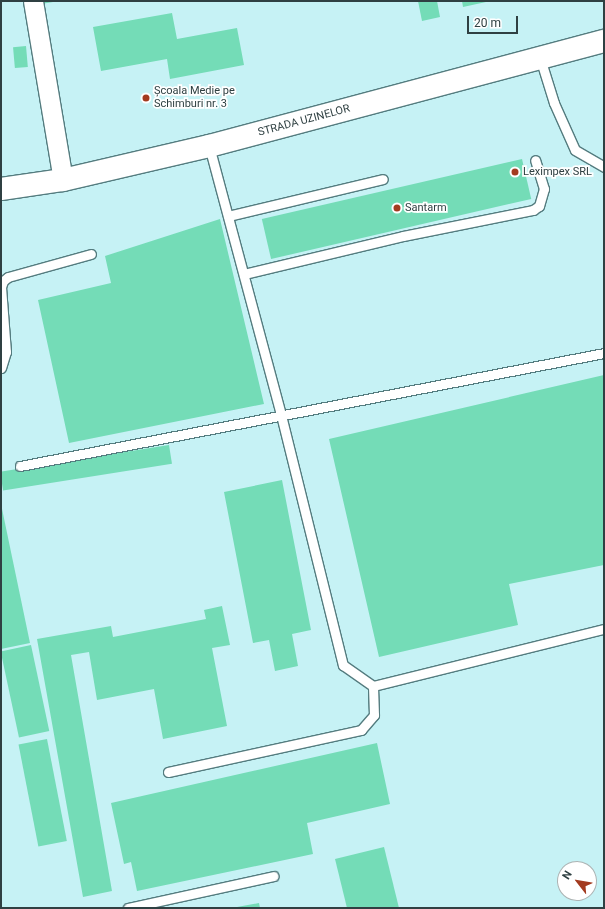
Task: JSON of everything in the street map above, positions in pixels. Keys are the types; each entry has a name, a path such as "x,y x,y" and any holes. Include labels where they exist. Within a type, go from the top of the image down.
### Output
{"main road":[{"name":"STRADA UZINELOR","path":"1,189 63,180 209,146 604,41"}],"street":[{"path":"33,1 63,180"}],"lane":[{"path":"540,58 554,103 574,150 604,166"},
{"path":"209,146 281,415 343,665 374,686 604,629"},
{"path":"244,274 403,236 533,210 539,206 544,189 535,160"},
{"path":"228,216 383,179"},
{"path":"1,368 6,352 1,288 3,281 8,277 91,254"},
{"path":"20,466 604,353"},
{"path":"168,772 361,730 374,715 374,686"},
{"path":"128,908 274,876"}],"building":[{"path":"40,1 53,1 53,2 41,4"},
{"path":"418,1 437,1 440,17 422,21"},
{"path":"462,1 485,1 486,2 463,7"},
{"path":"172,13 177,39 237,28 244,65 170,79 167,59 101,71 93,27"},
{"path":"26,46 28,67 15,68 13,47"},
{"name":"Santarm","path":"522,159 531,199 271,259 262,219"},
{"path":"220,219 264,404 69,443 38,300 111,283 105,256"},
{"path":"604,375 604,565 509,584 518,625 379,657 329,439"},
{"path":"169,445 172,464 3,491 1,472"},
{"path":"282,480 311,630 292,634 298,666 275,671 269,640 253,643 224,492"},
{"path":"1,504 30,643 1,649"},
{"path":"222,606 230,645 212,648 227,726 163,739 154,689 97,700 89,652 71,655 112,891 83,897 37,639 111,626 113,637 206,619 204,610"},
{"path":"31,645 49,731 19,738 1,651"},
{"path":"47,739 67,841 38,847 19,745"},
{"path":"377,743 390,804 307,823 313,854 137,891 131,862 124,864 111,803"},
{"path":"384,847 399,908 347,908 335,859"},
{"path":"259,903 260,908 237,908 237,907"}],"place":[{"name":"Școala Medie pe Schimburi nr. 3","path":"146,98"},
{"name":"Leximpex SRL","path":"515,172"},
{"name":"Santarm","path":"397,208"}]}
